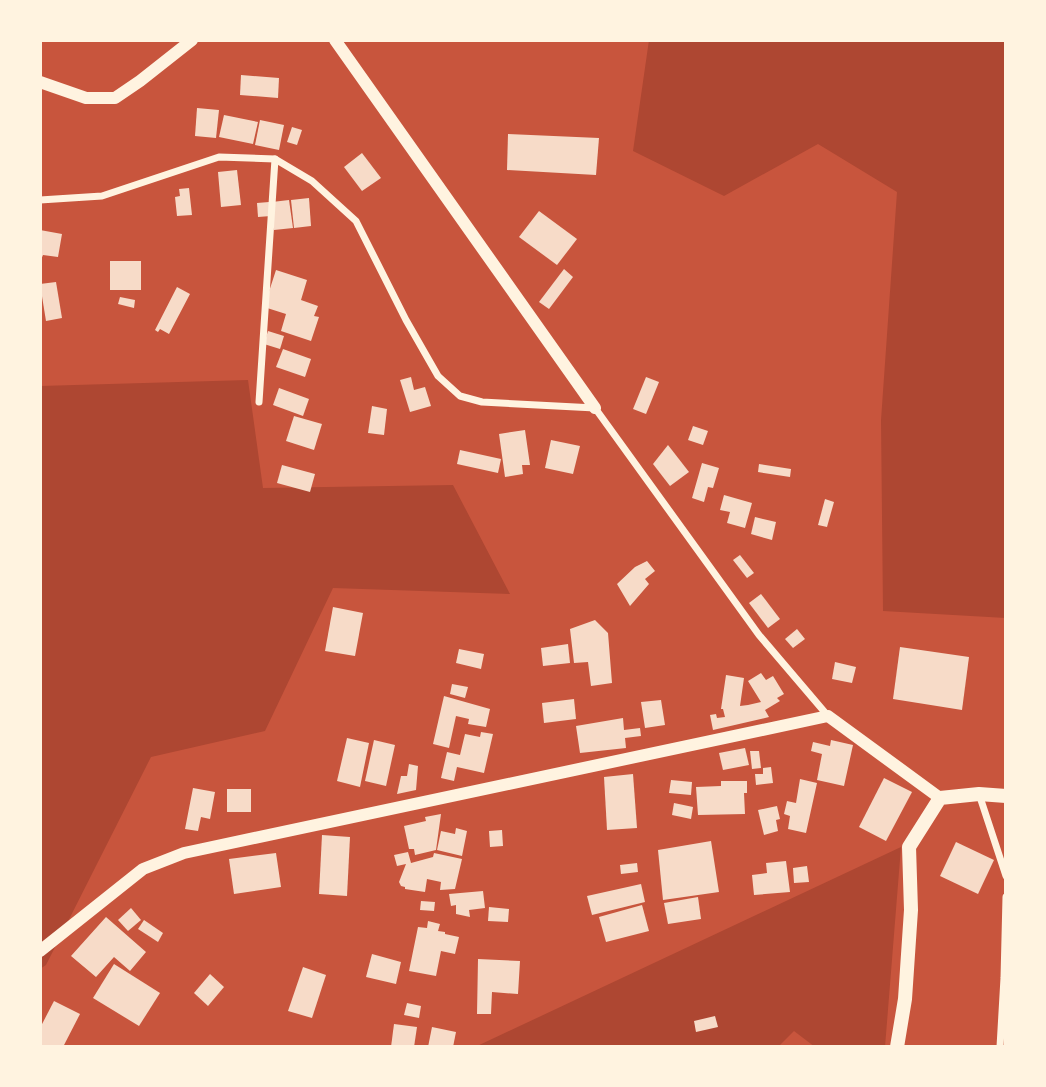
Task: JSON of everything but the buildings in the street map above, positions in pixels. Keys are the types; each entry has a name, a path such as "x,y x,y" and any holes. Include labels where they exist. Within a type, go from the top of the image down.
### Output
{"main road":[{"path":"897,1047 905,999 911,910 909,846 940,798 979,794 1006,796"}],"street":[{"path":"40,82 86,98 114,98 192,40"},
{"path":"335,40 759,635 828,716 940,798"},
{"path":"40,201 102,196 219,157 275,159 313,181 356,221 438,376 460,396 482,402 595,408"},
{"path":"259,402 275,159"},
{"path":"40,951 144,869 184,853 828,716"},
{"path":"979,794 1006,876"},
{"path":"1000,1047 1006,897"}],"shaded area":[{"path":"649,40 1006,40 1006,618 883,611 881,420 897,192 818,144 724,196 633,151"},
{"path":"248,380 263,488 453,485 510,594 333,588 265,731 151,757 46,965 40,969 40,386"},
{"path":"901,847 885,1047 815,1047 794,1031 778,1047 475,1047"}]}
